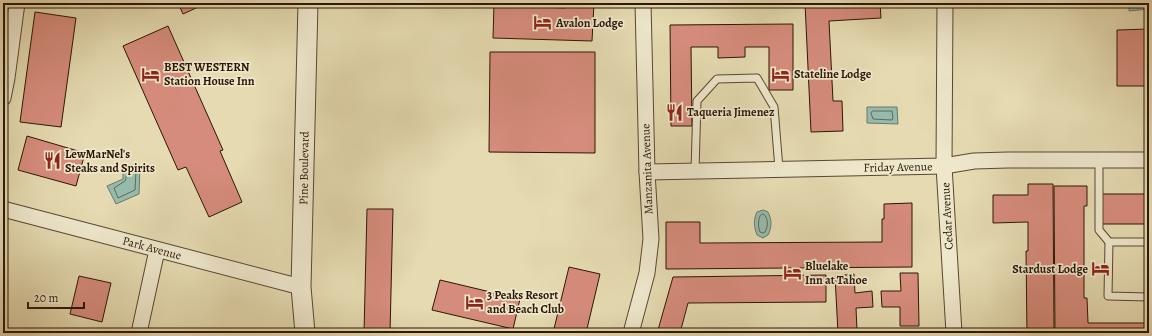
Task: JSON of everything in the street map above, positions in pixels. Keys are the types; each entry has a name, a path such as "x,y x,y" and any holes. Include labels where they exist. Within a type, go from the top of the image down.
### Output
{"street":[{"path":"3,98 17,3"},
{"name":"Pine Boulevard","path":"305,333 301,287 308,3"},
{"name":"Manzanita Avenue","path":"631,333 647,274 651,239 647,172 643,3"},
{"name":"Cedar Avenue","path":"945,3 944,166 954,333"},
{"name":"Friday Avenue","path":"647,172 944,166 980,160 1149,160"},
{"name":"Park Avenue","path":"3,209 301,287"},
{"path":"139,333 157,250"}],"lane":[{"path":"695,171 697,101 717,79 751,78 757,78 774,107 779,169"},
{"path":"1099,160 1099,230 1109,242 1108,296 1149,297"},
{"path":"1109,242 1149,242"}],"water":[{"path":"1129,3 1149,3 1149,9 1129,11"},
{"path":"867,107 897,107 898,124 867,123"},
{"path":"123,165 140,165 139,194 116,204 107,186 123,179"},
{"path":"763,210 768,212 771,224 768,235 763,238 757,235 754,224 757,212"}],"building":[{"path":"178,3 207,3 183,14"},
{"name":"Avalon Lodge","path":"494,3 524,3 524,6 530,6 530,3 544,4 544,7 565,8 565,3 594,3 592,41 493,38"},
{"path":"805,3 880,3 881,18 829,21 833,101 842,101 843,131 811,132"},
{"path":"35,12 76,18 61,127 20,122"},
{"name":"Stateline Lodge","path":"793,24 793,90 769,90 769,47 745,47 745,57 718,58 718,47 691,47 692,126 671,126 670,25"},
{"path":"168,26 223,150 220,151 242,202 209,217 186,167 178,170 123,46"},
{"path":"1149,29 1149,86 1117,86 1117,30"},
{"path":"490,52 595,52 595,153 489,152"},
{"name":"LewMarNel's Steaks and Spirits","path":"27,136 85,153 76,186 18,170"},
{"path":"1028,184 1053,184 1054,333 1027,333 1026,251 1028,251 1028,222 993,223 993,195 1028,195"},
{"path":"1054,186 1087,186 1087,206 1084,206 1084,298 1087,298 1088,323 1149,323 1149,333 1055,333"},
{"path":"1101,194 1149,194 1149,232 1148,224 1101,224"},
{"path":"912,203 912,267 666,269 666,222 700,222 700,243 882,242 882,219 884,219 884,204"},
{"path":"367,209 393,209 390,333 364,333"},
{"path":"569,267 600,274 586,333 553,333"},
{"path":"900,273 918,273 919,326 900,326 900,307 882,307 881,291 901,291"},
{"path":"854,274 855,293 872,291 873,307 856,308 857,330 838,333 835,276"},
{"path":"826,275 826,302 688,303 680,333 671,333 658,330 673,277"},
{"path":"79,276 111,283 102,322 70,314"},
{"path":"440,280 520,299 513,329 432,310"}],"place":[{"name":"Avalon Lodge","path":"543,23"},
{"name":"BEST WESTERN Station House Inn","path":"151,74"},
{"name":"Stateline Lodge","path":"781,74"},
{"name":"Taqueria Jimenez","path":"674,112"},
{"name":"LewMarNel's Steaks and Spirits","path":"52,161"},
{"name":"Stardust Lodge","path":"1101,269"},
{"name":"Bluelake Inn at Tahoe","path":"792,273"},
{"name":"3 Peaks Resort and Beach Club","path":"474,302"}]}
